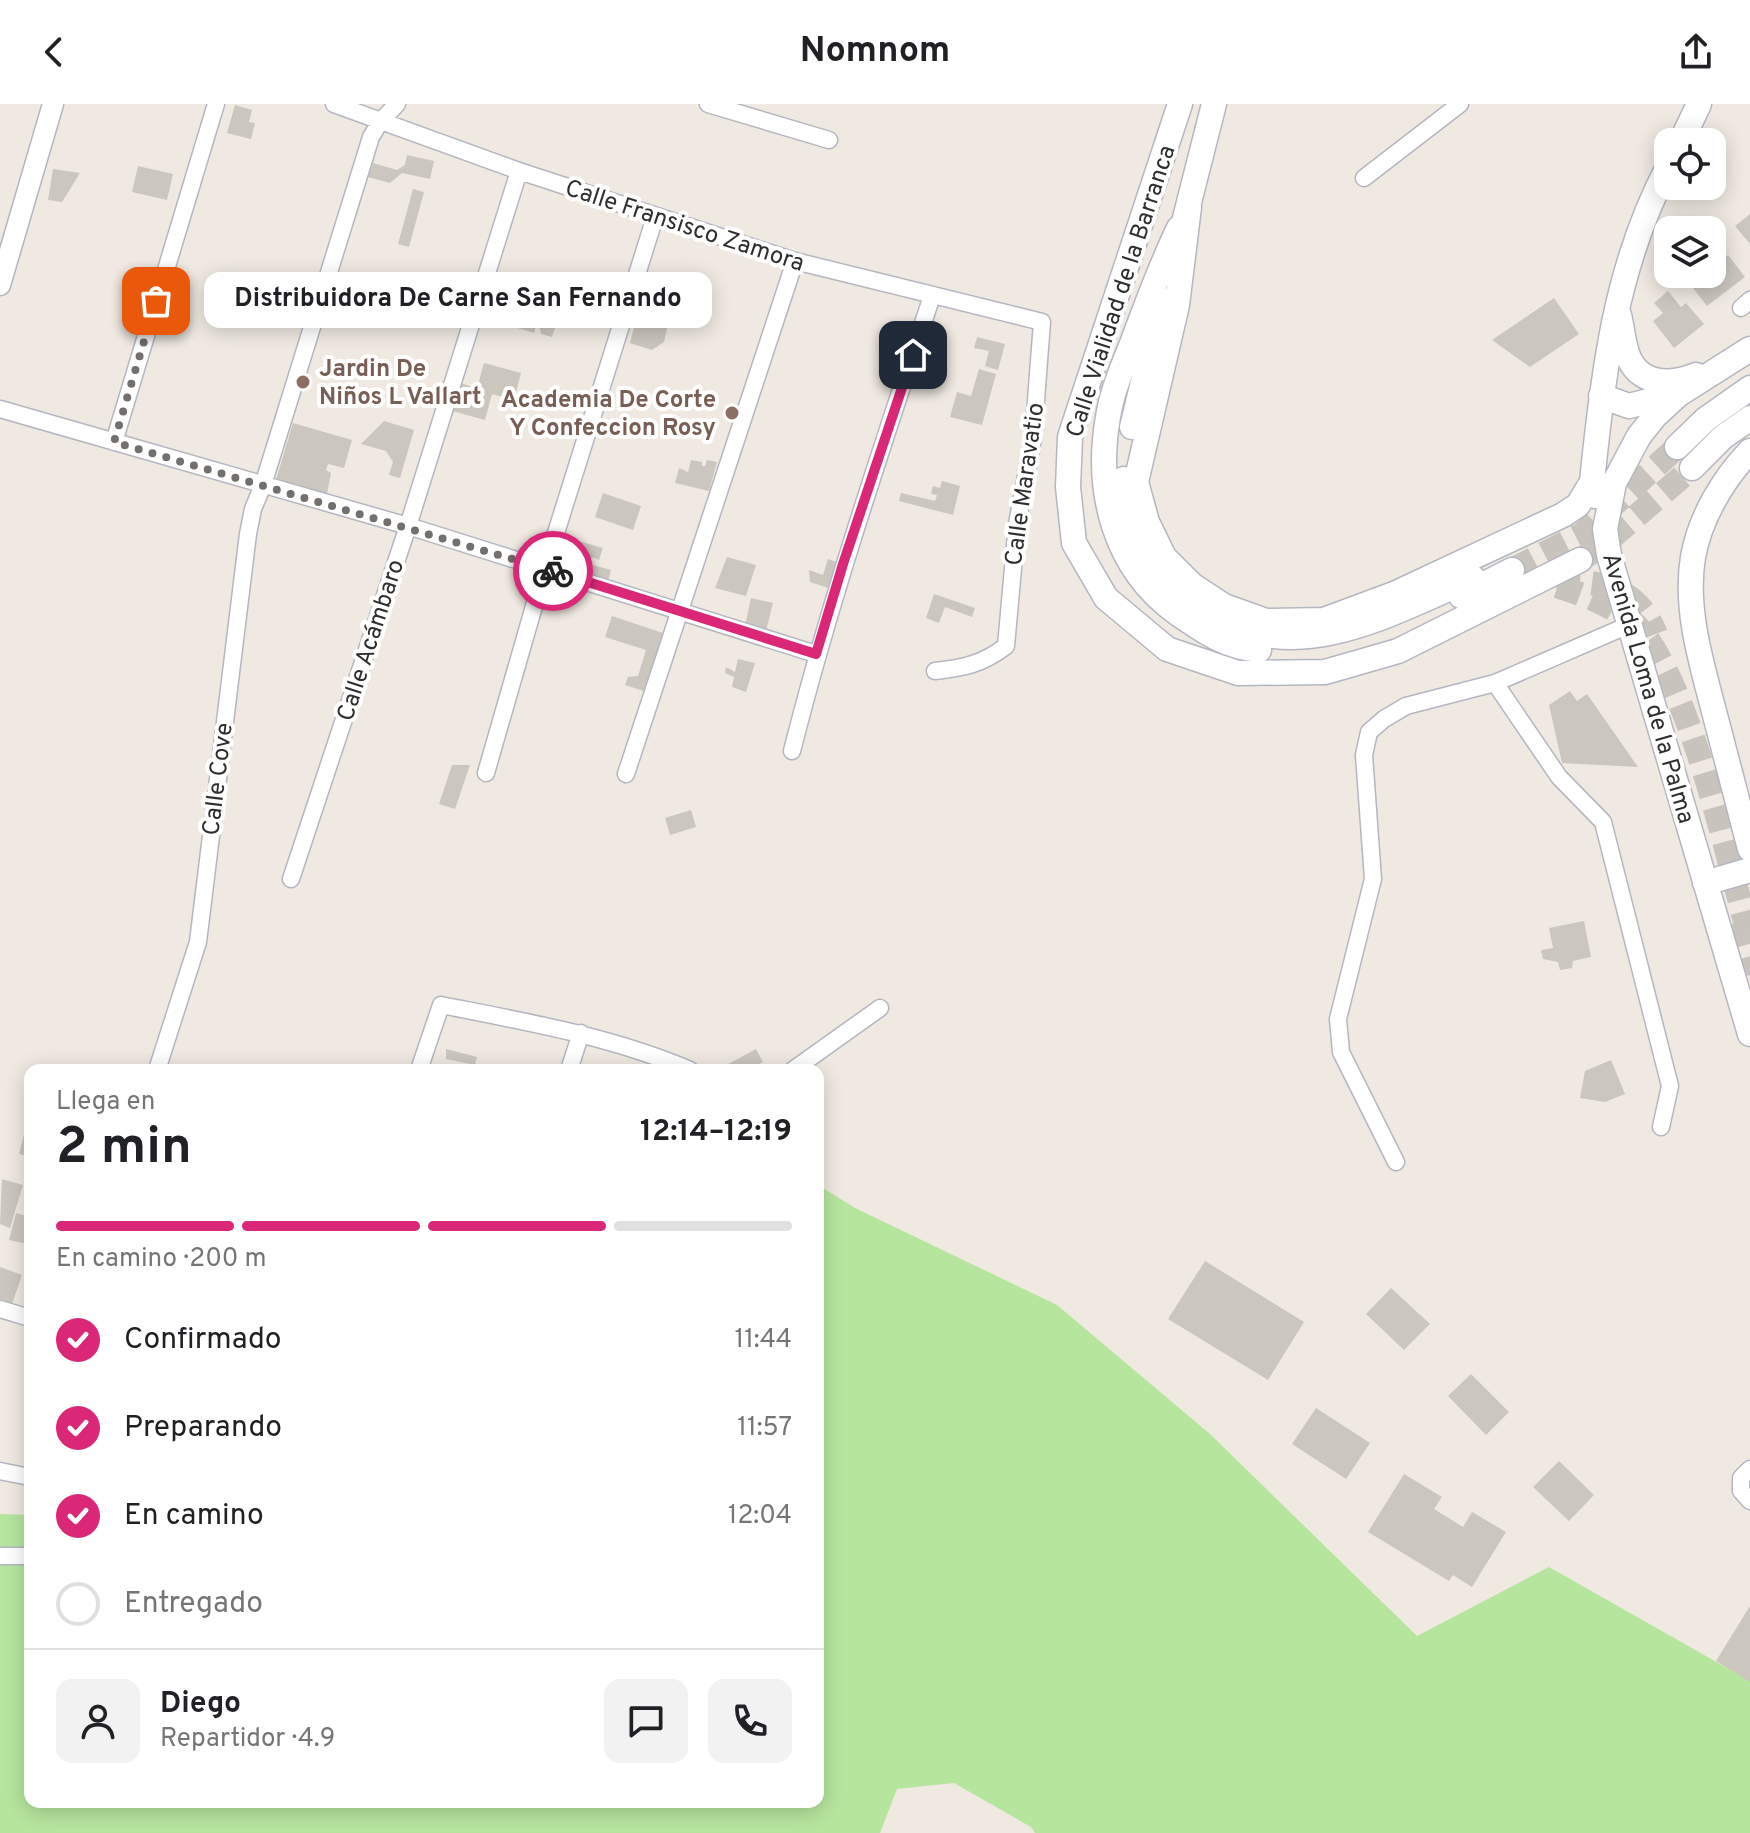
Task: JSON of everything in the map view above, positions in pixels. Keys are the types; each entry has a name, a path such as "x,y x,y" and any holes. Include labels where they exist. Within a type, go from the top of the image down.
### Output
{"main road":[{"name":"Calle Vialidad de la Barranca","path":"1180,104 1070,437 1068,487 1074,543 1106,598 1167,649 1238,673 1325,672 1398,651 1514,581"},
{"name":"Calle Vialidad de la Barranca","path":"1189,207 1214,104"},
{"path":"1688,128 1699,104"},
{"path":"1605,529 1592,482 1601,396 1617,305 1641,222 1654,196"},
{"path":"1189,207 1153,283 1118,381 1108,415 1104,454 1109,513 1124,555 1159,600 1222,643 1284,653 1376,638 1514,581 1580,560"},
{"path":"1189,207 1177,305 1136,482 1147,522 1164,557 1192,585 1224,606 1266,621 1324,620 1394,594 1563,515 1578,505 1592,482"},
{"path":"1189,207 1145,370 1123,477 1127,517 1144,553 1164,581 1195,606 1236,629 1275,638 1317,635 1362,626 1473,578"},
{"path":"1617,305 1627,353 1635,368 1644,376 1658,382 1679,382 1725,364"},
{"name":"Avenida Loma de la Palma","path":"1750,349 1679,394 1655,416 1628,454 1614,483 1605,529 1609,555 1750,1034"},
{"path":"1677,447 1706,419 1750,388"},
{"path":"1601,396 1629,406 1679,394"},
{"path":"1692,468 1723,437 1750,418"},
{"path":"1750,451 1729,476 1707,514 1693,557 1691,596 1698,648 1750,849"},
{"path":"1514,581 1554,583"},
{"path":"1705,883 1750,870"}],"street":[{"path":"0,285 53,104"},
{"path":"114,442 216,104"},
{"name":"Calle Fransisco Zamora","path":"334,104 519,171 795,261 1042,322"},
{"path":"380,122 397,104"},
{"path":"708,104 829,140"},
{"path":"1364,178 1460,104"},
{"name":"Calle Cove","path":"159,1064 198,942 253,509 371,137 380,122"},
{"name":"Calle Acámbaro","path":"291,879 408,526 519,171"},
{"path":"486,773 545,568 655,217"},
{"path":"626,774 795,261"},
{"path":"792,751 843,564 932,296"},
{"name":"Calle Maravatio","path":"935,671 968,667 991,658 1006,646 1017,524 1033,439 1042,322"},
{"path":"0,409 408,526 816,654"},
{"path":"1396,1162 1341,1052 1338,1019 1373,879 1364,755 1369,732 1406,706 1495,683 1631,624"},
{"path":"1495,683 1559,777 1603,822 1670,1086 1661,1127"},
{"path":"421,1064 441,1005 581,1033 651,1053 676,1064"},
{"path":"801,1064 880,1008"},
{"path":"571,1064 581,1033"},
{"path":"0,1309 24,1316"},
{"path":"1750,1469 1741,1478 1741,1491 1750,1501"},
{"path":"0,1471 24,1476"},
{"path":"0,1556 24,1556"}],"green space":[{"path":"824,1189 855,1208 1057,1305 1210,1434 1417,1636 1549,1567 1750,1681 1750,1833 1035,1833 1031,1827 954,1783 897,1789 880,1833 0,1833 0,1514 24,1515 24,1808 824,1808"}],"building":[{"path":"235,105 252,110 249,122 255,123 251,139 227,133"},
{"path":"407,155 434,161 430,179 402,173 390,183 368,177 373,163 397,170 405,165"},
{"path":"138,166 173,174 167,200 132,192"},
{"path":"53,169 80,173 62,202 48,200"},
{"path":"413,189 424,192 409,247 398,244"},
{"path":"1750,214 1750,244 1735,226"},
{"path":"1728,255 1745,277 1707,306 1693,288 1726,288"},
{"path":"334,286 381,301 377,313 362,308 359,317 328,306"},
{"path":"1668,291 1681,307 1686,303 1704,324 1674,348 1653,321 1663,313 1654,303"},
{"path":"1554,298 1579,334 1530,367 1492,340"},
{"path":"553,299 563,302 552,337 541,334 538,319 534,333 511,326 518,304 548,313"},
{"path":"637,315 668,324 664,342 652,350 630,343"},
{"path":"977,337 1005,344 998,370 985,366 989,351 974,348"},
{"path":"484,363 521,373 514,400 492,394 485,420 452,411 460,383 477,388"},
{"path":"979,369 996,374 982,425 950,417 957,392 971,396"},
{"path":"384,421 414,430 400,478 389,475 393,462 386,451 361,444"},
{"path":"293,423 352,440 344,468 328,464 326,470 331,473 327,494 275,483"},
{"path":"691,460 702,462 702,466 707,460 717,462 709,491 675,483 679,468 688,472"},
{"path":"942,481 960,486 953,515 899,501 901,493 935,501 937,495 931,494 933,486 940,488"},
{"path":"603,493 641,506 633,530 595,517"},
{"path":"575,540 603,548 599,560 592,557 589,564 611,570 608,581 566,568"},
{"path":"727,557 756,565 746,596 715,588"},
{"path":"828,559 843,564 835,590 810,582 809,570 823,575"},
{"path":"934,594 975,608 972,617 945,607 939,623 926,618"},
{"path":"751,598 773,603 766,631 745,626"},
{"path":"612,616 669,635 650,693 625,685 628,677 638,676 646,650 605,637"},
{"path":"738,659 755,663 746,692 732,687 734,677 725,673 726,667 735,672"},
{"path":"1570,691 1577,701 1587,694 1638,767 1562,763 1549,705"},
{"path":"452,765 470,765 455,809 439,804"},
{"path":"691,810 696,827 670,835 665,818"},
{"path":"1584,921 1591,957 1573,961 1572,968 1560,970 1558,962 1543,959 1541,950 1553,948 1549,928"},
{"path":"446,1049 477,1057 475,1064 446,1059"},
{"path":"756,1049 763,1062 759,1064 728,1064"},
{"path":"1611,1060 1625,1094 1605,1102 1580,1098 1585,1071"},
{"path":"24,1135 24,1155 19,1154"},
{"path":"2,1179 23,1185 10,1228 0,1224"},
{"path":"16,1213 24,1215 24,1243 9,1240"},
{"path":"1205,1261 1304,1322 1268,1380 1168,1319"},
{"path":"0,1267 22,1275 12,1304 0,1299"},
{"path":"1391,1288 1430,1324 1404,1350 1366,1314"},
{"path":"1471,1374 1509,1412 1486,1435 1448,1396"},
{"path":"1316,1408 1370,1443 1346,1479 1292,1444"},
{"path":"1559,1461 1594,1495 1569,1521 1533,1487"},
{"path":"1404,1474 1442,1497 1434,1509 1463,1527 1472,1512 1506,1532 1472,1587 1453,1575 1449,1581 1368,1532"},
{"path":"1750,1606 1750,1682 1716,1661"}],"tunnel":[{"path":"1512,570 1582,534 1677,447"},
{"path":"1580,560 1603,545 1692,468"},
{"path":"1523,576 1606,605 1630,620 1650,643 1669,677 1687,721 1718,818 1750,940"},
{"path":"1556,583 1588,583 1616,590 1639,606 1656,634"},
{"path":"1735,923 1750,975"}],"way so far":[{"path":"156,301 114,442 553,571"}],"place":[{"name":"Distribuidora De Carne San Fernando","path":"156,301"},
{"name":"Jardin De Niños L Vallart","path":"303,382"},
{"name":"Academia De Corte Y Confeccion Rosy","path":"732,413"}],"route":[{"path":"553,571 816,654 913,355"}]}
